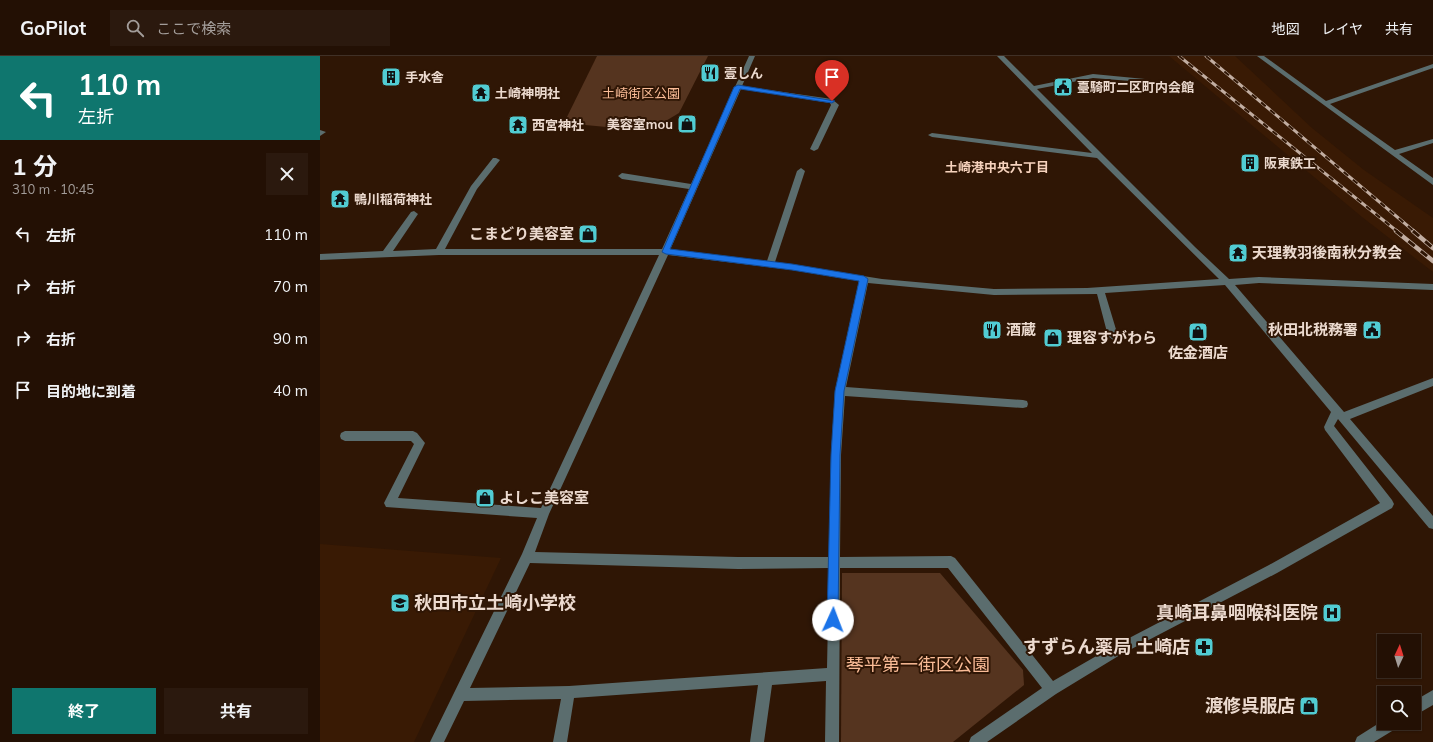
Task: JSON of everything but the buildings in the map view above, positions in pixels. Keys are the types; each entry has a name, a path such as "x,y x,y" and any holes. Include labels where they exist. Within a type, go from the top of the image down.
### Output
{"street":[{"path":"437,742 527,557 544,513 666,252 693,187 752,56"},
{"path":"1000,56 1227,282 1433,524"},
{"path":"1260,56 1433,182"},
{"path":"1326,103 1433,66"},
{"path":"1032,88 1093,76 1143,80"},
{"path":"738,87 832,101 835,104 814,149"},
{"path":"932,135 1099,156"},
{"path":"1394,153 1433,141"},
{"path":"439,252 474,188 496,160"},
{"path":"770,264 800,171"},
{"path":"622,176 693,187"},
{"path":"386,254 414,214"},
{"path":"320,257 439,252 666,252 770,264 882,282 994,292 1100,290 1259,280 1433,287"},
{"path":"832,742 836,455 840,391 864,279"},
{"path":"1100,290 1113,336"},
{"path":"976,742 1051,689 1116,651 1273,569 1388,504 1329,427 1340,414 1433,382"},
{"path":"840,391 1023,404"},
{"path":"345,436 413,436 420,443 390,503 544,513"},
{"path":"527,557 738,563 951,562 1051,689"},
{"path":"459,695 569,692 832,674"},
{"path":"757,742 766,678"},
{"path":"560,742 569,692"},
{"path":"1421,705 1433,697"},
{"path":"1362,742 1381,730"}],"shaded area":[{"path":"1169,56 1235,56 1312,128 1364,170 1433,218 1433,272 1362,217"},
{"name":"秋田市立土崎小学校","path":"320,544 501,558 414,742 320,742"}],"green space":[{"name":"土崎街区公園","path":"597,56 708,56 679,113 649,131 564,123"},
{"name":"琴平第一街区公園","path":"842,573 940,573 1023,670 1024,685 953,742 841,742"}],"railway":[{"path":"1179,56 1398,232"},
{"path":"1206,56 1415,232"},
{"path":"1396,231 1433,261"},
{"path":"1413,231 1433,248"}],"place":[{"name":"壹しん","path":"710,73"},
{"name":"手水舎","path":"391,77"},
{"name":"臺騎町二区町内会館","path":"1063,87"},
{"name":"土崎神明社","path":"481,93"},
{"name":"美容室mou","path":"687,124"},
{"name":"西宮神社","path":"518,125"},
{"name":"阪東鉄工","path":"1250,163"},
{"name":"鴨川稲荷神社","path":"340,199"},
{"name":"こまどり美容室","path":"588,234"},
{"name":"天理教羽後南秋分教会","path":"1238,253"},
{"name":"酒蔵","path":"992,330"},
{"name":"秋田北税務署","path":"1372,330"},
{"name":"佐金酒店","path":"1198,332"},
{"name":"理容すがわら","path":"1053,338"},
{"name":"よしこ美容室","path":"485,498"},
{"name":"秋田市立土崎小学校","path":"400,603"},
{"name":"真崎耳鼻咽喉科医院","path":"1332,613"},
{"name":"すずらん薬局 土崎店","path":"1204,647"},
{"name":"渡修呉服店","path":"1309,706"}],"district":[{"name":"土崎港中央六丁目","path":"997,167"}],"route":[{"path":"832,101 738,87 666,252 792,267 864,279 840,391 836,455 833,620"}]}
